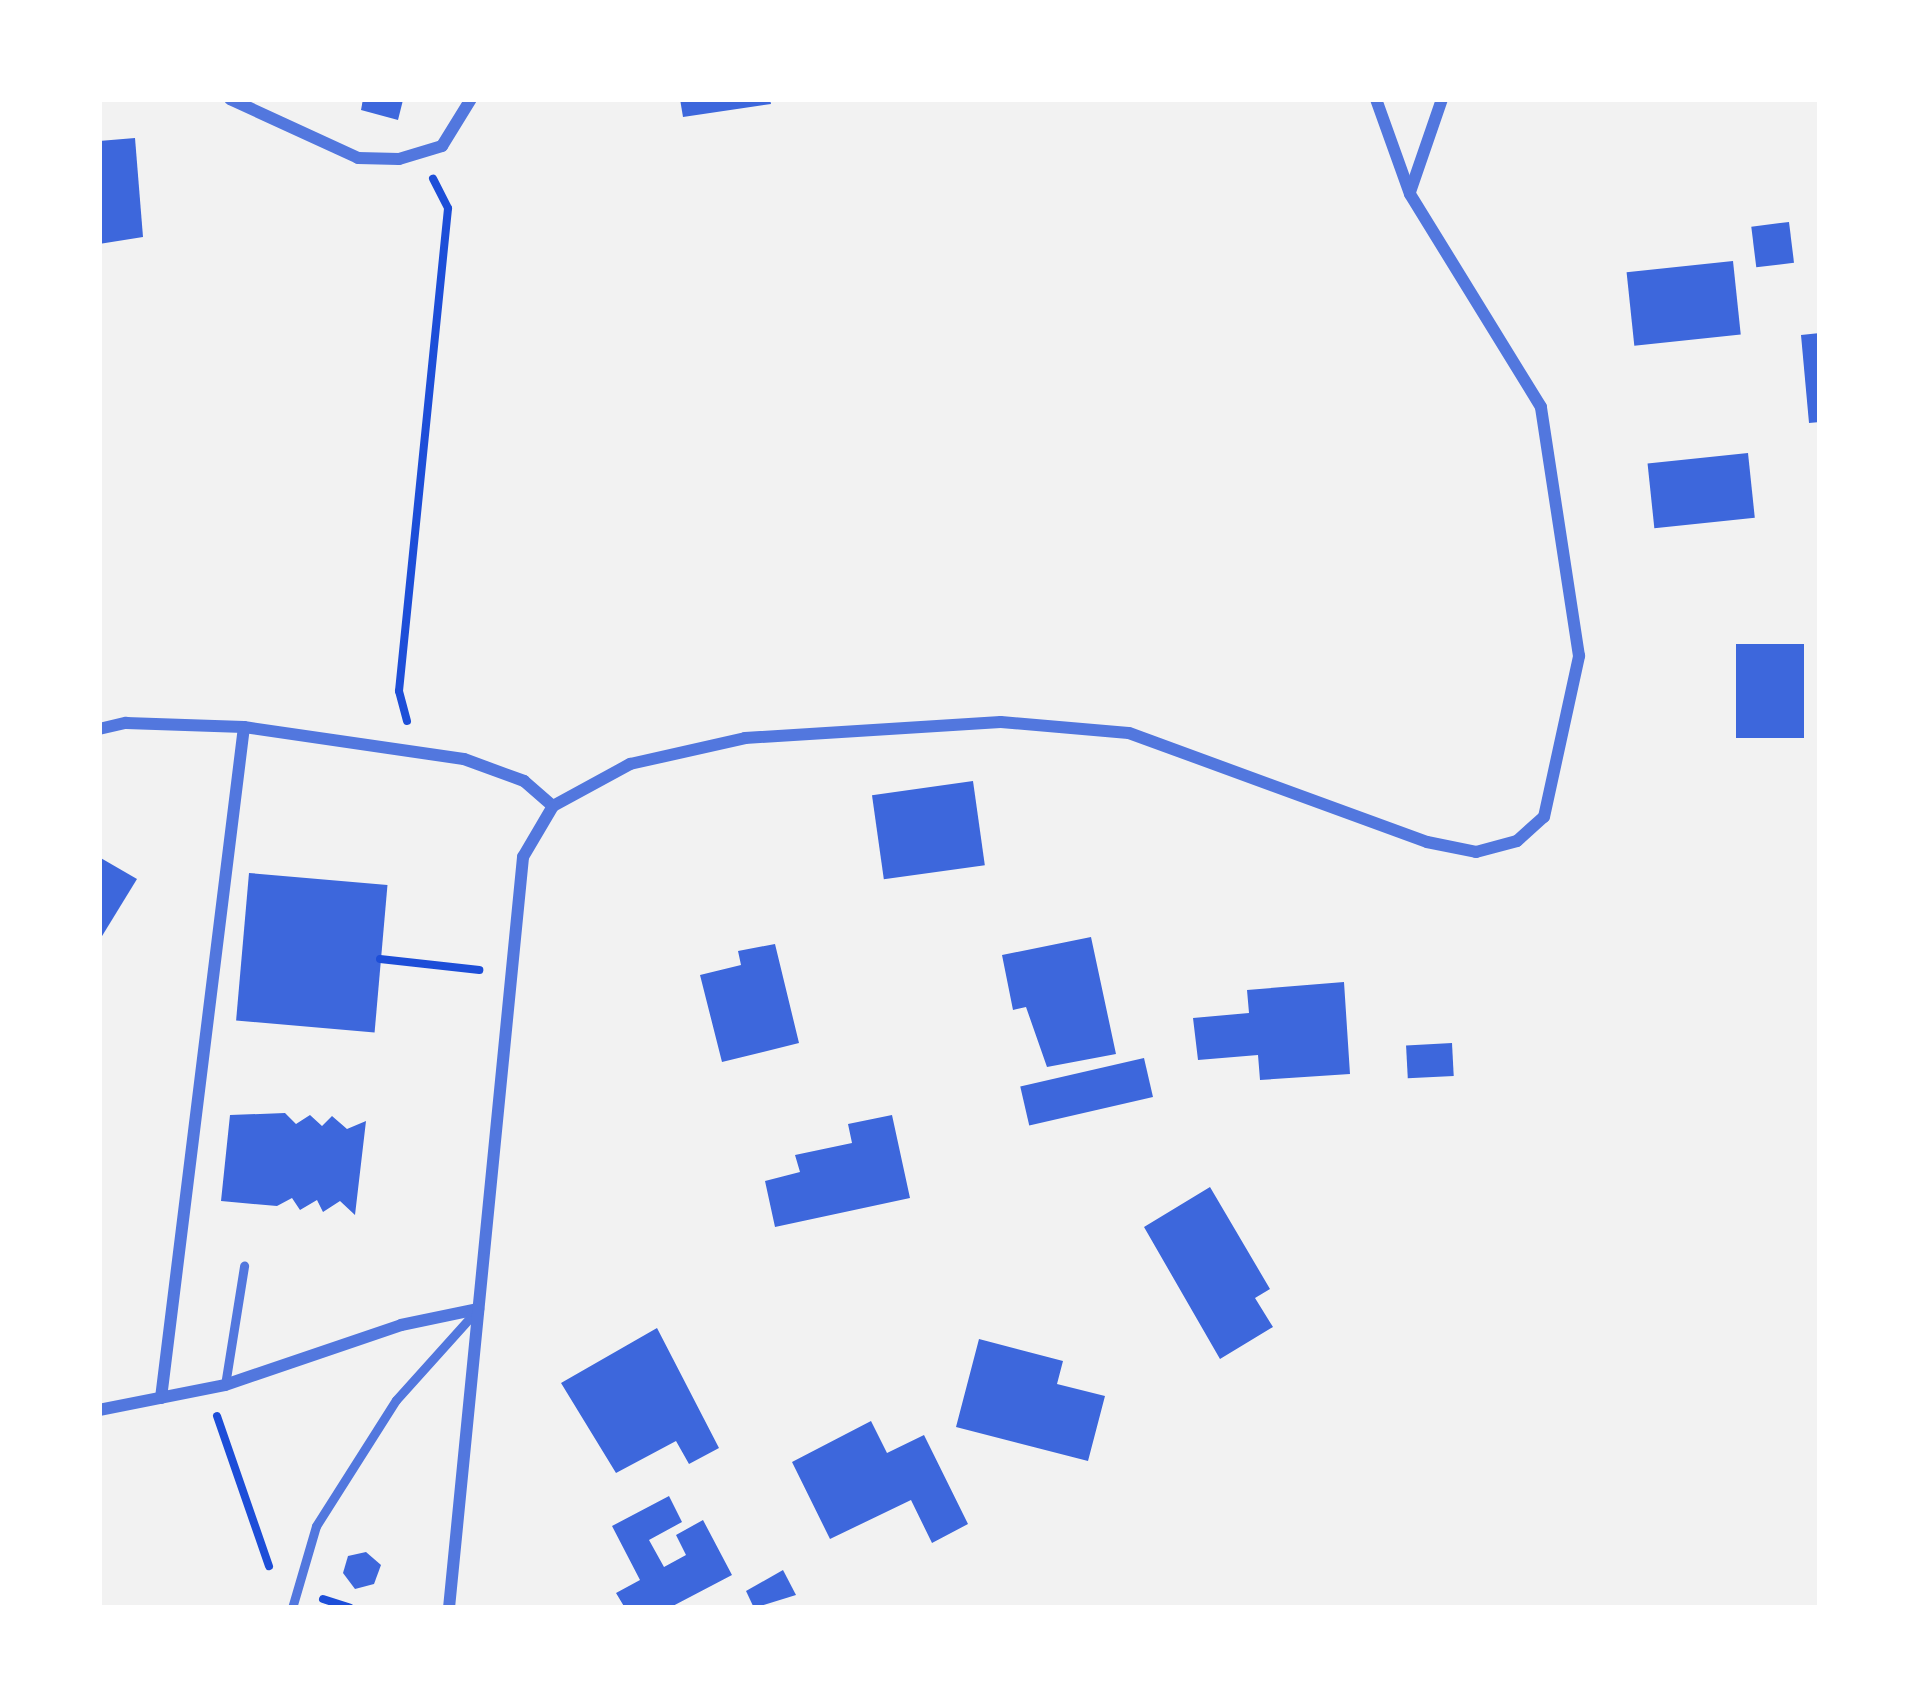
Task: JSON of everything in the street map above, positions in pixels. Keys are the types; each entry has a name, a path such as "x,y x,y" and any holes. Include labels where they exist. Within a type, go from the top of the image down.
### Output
{"street":[{"path":"230,99 358,158 422,156 442,146 471,99"},
{"path":"449,1608 523,857 553,806 630,764 745,738 1001,722 1129,733 1426,842 1476,852 1517,841 1544,818 1580,656 1541,407 1410,194 1376,99"},
{"path":"1410,194 1442,99"},
{"path":"99,729 125,723 244,727 464,760 524,781 553,806"},
{"path":"161,1398 244,727"},
{"path":"99,1410 225,1385 401,1325 478,1309"}],"lane":[{"path":"225,1385 244,1265"},
{"path":"292,1608 316,1526 396,1400 478,1309"}],"path":[{"path":"408,724 399,691 448,208 422,156"},
{"path":"380,959 480,971"},
{"path":"207,1389 269,1566"}],"building":[{"path":"363,99 403,100 398,120 361,110"},
{"path":"680,99 770,99 771,104 683,117"},
{"path":"135,138 143,237 99,244 99,141"},
{"path":"1789,222 1794,263 1756,267 1751,227"},
{"path":"1733,261 1741,335 1634,346 1627,272"},
{"path":"1820,333 1820,422 1809,423 1801,335"},
{"path":"1748,453 1755,518 1654,528 1648,464"},
{"path":"1736,644 1804,644 1804,738 1736,738"},
{"path":"973,781 985,865 884,879 872,795"},
{"path":"99,857 137,879 99,941"},
{"path":"249,873 387,885 375,1033 236,1020"},
{"path":"1091,937 1116,1054 1047,1067 1026,1007 1013,1010 1002,955"},
{"path":"775,944 799,1043 722,1062 700,975 741,965 738,951"},
{"path":"1344,982 1350,1074 1260,1080 1258,1055 1198,1060 1193,1018 1249,1013 1247,990"},
{"path":"1452,1043 1454,1076 1408,1078 1406,1045"},
{"path":"1144,1058 1153,1097 1029,1126 1020,1087"},
{"path":"285,1113 296,1124 310,1115 322,1126 332,1116 347,1129 366,1121 355,1215 340,1201 323,1212 317,1200 300,1210 292,1198 277,1206 221,1201 230,1115"},
{"path":"892,1115 910,1198 775,1227 765,1181 800,1172 795,1155 852,1143 848,1124"},
{"path":"1210,1187 1270,1289 1255,1298 1273,1327 1220,1359 1144,1227"},
{"path":"657,1328 719,1448 689,1464 676,1441 616,1473 561,1383"},
{"path":"979,1339 1063,1361 1057,1384 1105,1396 1088,1461 956,1427"},
{"path":"871,1421 887,1453 924,1435 968,1524 932,1543 911,1500 830,1539 792,1462"},
{"path":"669,1496 682,1522 649,1540 664,1567 686,1555 676,1535 703,1520 732,1575 669,1608 625,1608 616,1593 640,1580 612,1526"},
{"path":"366,1552 381,1565 374,1584 355,1589 343,1573 348,1556"},
{"path":"783,1570 796,1595 754,1608 746,1591"}]}
